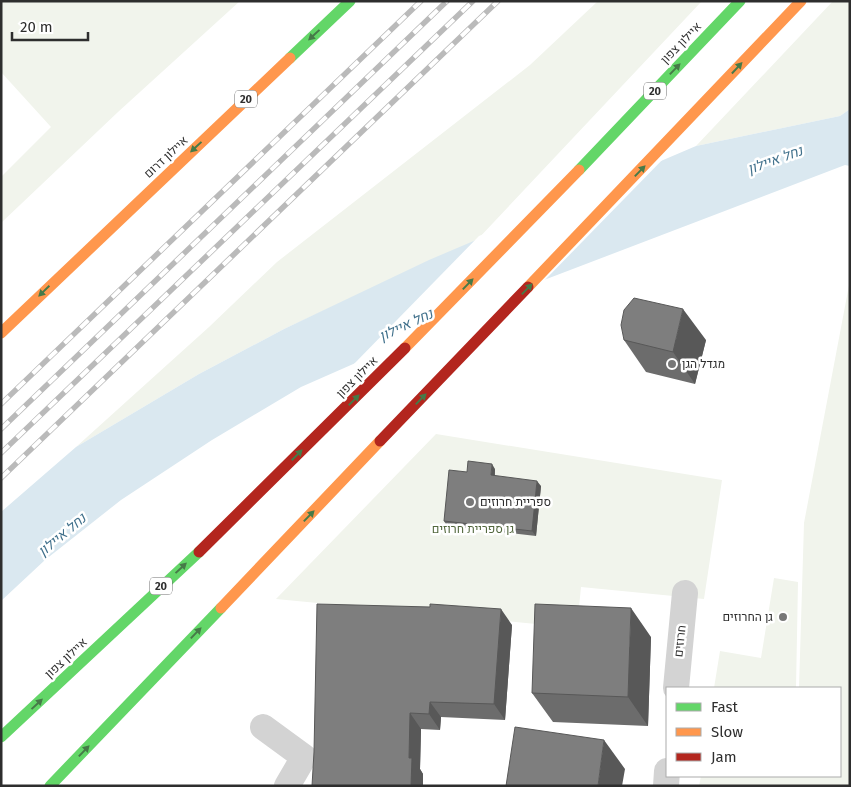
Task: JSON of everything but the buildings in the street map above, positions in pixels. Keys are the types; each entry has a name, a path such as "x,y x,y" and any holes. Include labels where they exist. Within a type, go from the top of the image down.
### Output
{"highway":[{"name":"איילון דרום","path":"1,333 350,1"},
{"name":"איילון צפון","path":"1,737 228,523 319,434 569,180 740,1"},
{"path":"50,786 801,1"},
{"path":"24,295 143,197"}],"street":[{"name":"חרוזים","path":"676,687 685,593"},
{"path":"263,727 304,757 287,786"}],"green space":[{"path":"1,1 240,1 118,112 1,223 1,177 51,127 1,72"},
{"path":"598,1 702,1 477,240 284,329 199,374 76,447 209,327 277,262 530,65"},
{"path":"833,1 850,1 850,109 840,116 696,146"},
{"path":"850,280 850,786 699,786 701,777 841,777 841,687 799,687 804,523"},
{"name":"גן ספריית חרוזים","path":"436,434 722,480 704,599 581,587 577,628 276,599"},
{"name":"גן החרוזים","path":"774,578 798,582 796,687 714,687 720,651 761,658"}],"water":[{"name":"נחל איילון","path":"850,109 850,166 845,165 544,280 301,387 212,440 121,500 45,560 1,601 1,512 76,447 199,374 284,329 429,260 696,146 840,116"}],"pier":[{"path":"666,156 541,284 352,366 479,236"}],"railway":[{"path":"1,404 421,1"},
{"path":"1,429 447,1"},
{"path":"1,453 473,1"},
{"path":"1,478 498,1"}],"traffic: fast":[{"path":"290,58 350,1"},
{"path":"579,170 740,1"},
{"path":"1,737 199,552"},
{"path":"50,786 221,608"}],"traffic: slow":[{"path":"528,287 801,1"},
{"path":"1,333 290,58"},
{"path":"405,348 579,170"},
{"path":"221,608 380,441"}],"traffic: jam":[{"path":"380,441 528,287"},
{"path":"199,552 405,348"}],"place":[{"name":"מגדל הגן","path":"672,364"},
{"name":"ספריית חרוזים","path":"470,502"},
{"name":"גן החרוזים","path":"783,617"}]}
